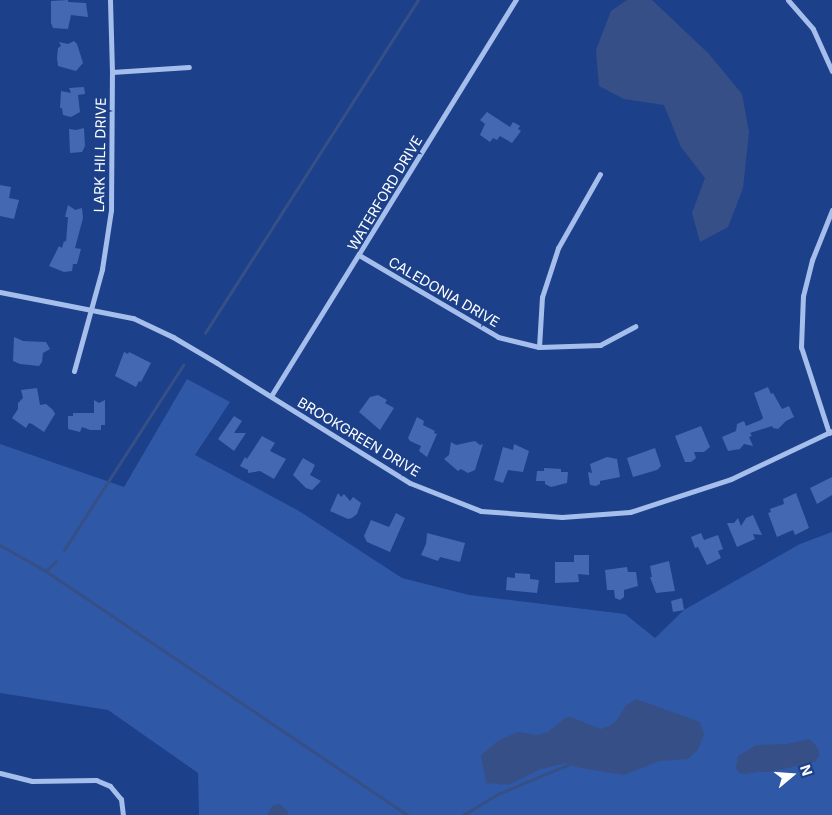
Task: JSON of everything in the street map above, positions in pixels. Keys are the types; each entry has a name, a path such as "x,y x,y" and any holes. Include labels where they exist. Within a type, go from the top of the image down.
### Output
{"street":[{"name":"LARK HILL DRIVE","path":"74,370 102,268 111,210 112,72 110,0"},
{"name":"WATERFORD DRIVE","path":"271,396 516,0"},
{"path":"788,0 813,29 832,71"},
{"path":"112,72 188,67"},
{"path":"539,347 542,297 558,248 600,174"},
{"path":"830,432 801,347 803,296 812,260 832,210"},
{"name":"CALEDONIA DRIVE","path":"359,256 498,337 539,347 600,345 635,326"},
{"name":"BROOKGREEN DRIVE","path":"0,292 90,308 133,318 174,337 410,483 481,511 562,517 630,512 731,479 830,432"},
{"path":"0,773 32,782 96,780 110,786 121,799 123,815"}],"shaded area":[{"path":"627,0 652,0 709,54 742,94 749,132 743,188 728,227 700,242 692,213 705,178 681,147 664,105 624,99 599,86 596,50 611,11"},
{"path":"187,379 230,402 195,455 299,511 402,578 469,595 625,614 655,638 684,610 800,544 832,532 832,815 199,815 198,773 108,710 0,693 0,444 124,487"},
{"path":"636,699 700,722 704,734 698,750 688,759 660,761 624,775 580,768 567,763 541,769 509,785 486,783 481,755 499,740 518,732 537,735 548,732 565,718 571,717 601,729 617,720 626,705"},
{"path":"809,739 819,750 819,756 815,762 770,772 745,774 739,773 736,768 738,756 756,745 787,744"},
{"path":"279,804 287,810 288,815 267,815 272,806"}],"building":[{"path":"68,0 68,2 86,3 88,17 71,15 68,29 53,28 51,23 51,1"},
{"path":"74,41 77,44 83,63 76,71 58,66 57,58 58,48 61,46 59,42 68,44"},
{"path":"84,87 85,94 78,95 80,112 71,117 63,115 62,108 60,108 61,91 71,93 69,88"},
{"path":"487,112 510,127 513,122 520,126 518,129 521,131 512,143 500,136 497,140 493,138 490,142 480,135 485,124 480,120"},
{"path":"84,128 85,146 82,152 70,153 69,129"},
{"path":"0,185 11,187 9,198 19,200 14,219 0,216"},
{"path":"68,205 75,210 82,208 83,218 75,248 81,249 77,264 73,264 72,271 64,272 49,266 59,246 62,248 64,241 66,242 68,217 65,217"},
{"path":"14,337 23,341 46,342 50,349 43,353 42,362 39,366 20,364 13,361"},
{"path":"124,352 128,354 129,352 151,363 141,382 139,381 136,387 115,376"},
{"path":"768,387 782,409 789,406 794,417 786,421 778,429 772,426 750,433 752,436 749,437 753,446 744,444 740,449 728,451 722,437 736,431 737,424 744,421 746,426 763,418 754,393"},
{"path":"37,388 40,405 46,404 55,414 44,432 29,423 26,428 12,418 18,409 18,403 23,398 21,390"},
{"path":"378,395 387,400 385,403 394,408 380,430 359,412 370,397"},
{"path":"94,400 99,403 105,400 105,425 101,425 101,430 90,430 82,427 80,432 68,429 68,416 73,416 73,413 94,413"},
{"path":"234,416 242,421 234,433 246,433 234,451 218,439"},
{"path":"417,417 424,421 423,425 437,434 427,457 419,451 421,446 410,441 408,438"},
{"path":"701,426 710,447 704,452 694,452 696,458 691,462 685,462 675,436"},
{"path":"262,436 275,443 270,451 286,459 274,479 260,471 248,473 248,470 240,466 245,457 247,459"},
{"path":"475,441 480,445 483,444 475,470 468,473 461,469 458,471 444,459 449,455 451,442 456,445"},
{"path":"514,444 529,451 523,472 508,470 503,483 494,480 503,447 513,450"},
{"path":"655,448 661,466 657,470 633,477 627,458"},
{"path":"607,457 617,459 620,477 600,481 600,484 596,486 590,485 588,472 592,473 590,464"},
{"path":"303,458 315,465 310,475 321,481 312,490 306,488 293,475"},
{"path":"544,468 561,469 561,472 568,472 567,483 551,487 545,484 545,481 536,481 537,471 544,471"},
{"path":"832,477 832,495 817,504 810,488"},
{"path":"338,493 341,497 344,494 350,501 353,497 361,503 357,514 352,518 348,519 330,511"},
{"path":"796,493 809,528 795,535 793,530 777,537 768,513 771,512 770,509 784,504 783,499"},
{"path":"396,513 405,518 390,552 367,542 364,536 371,520 389,527"},
{"path":"753,515 762,535 753,534 755,539 737,547 727,523 734,523 738,518 741,526 746,518"},
{"path":"427,533 465,543 460,562 440,557 438,561 421,555 426,544"},
{"path":"701,533 704,540 718,535 723,549 718,551 721,558 707,565 698,547 695,548 691,537"},
{"path":"574,555 589,555 589,575 578,574 579,582 555,583 555,562 574,562"},
{"path":"669,561 675,591 656,593 650,577 652,577 650,566"},
{"path":"627,567 628,572 636,572 638,586 624,590 624,597 620,600 615,598 614,590 607,590 605,570"},
{"path":"515,573 530,574 530,579 539,580 537,593 506,590 507,577 515,578"},
{"path":"682,598 684,610 673,612 671,601"}],"waterway":[{"path":"205,333 418,0"},
{"path":"64,550 183,365"},
{"path":"0,545 46,571 408,815"},
{"path":"46,571 56,561"},
{"path":"463,815 498,794 572,763"}]}
